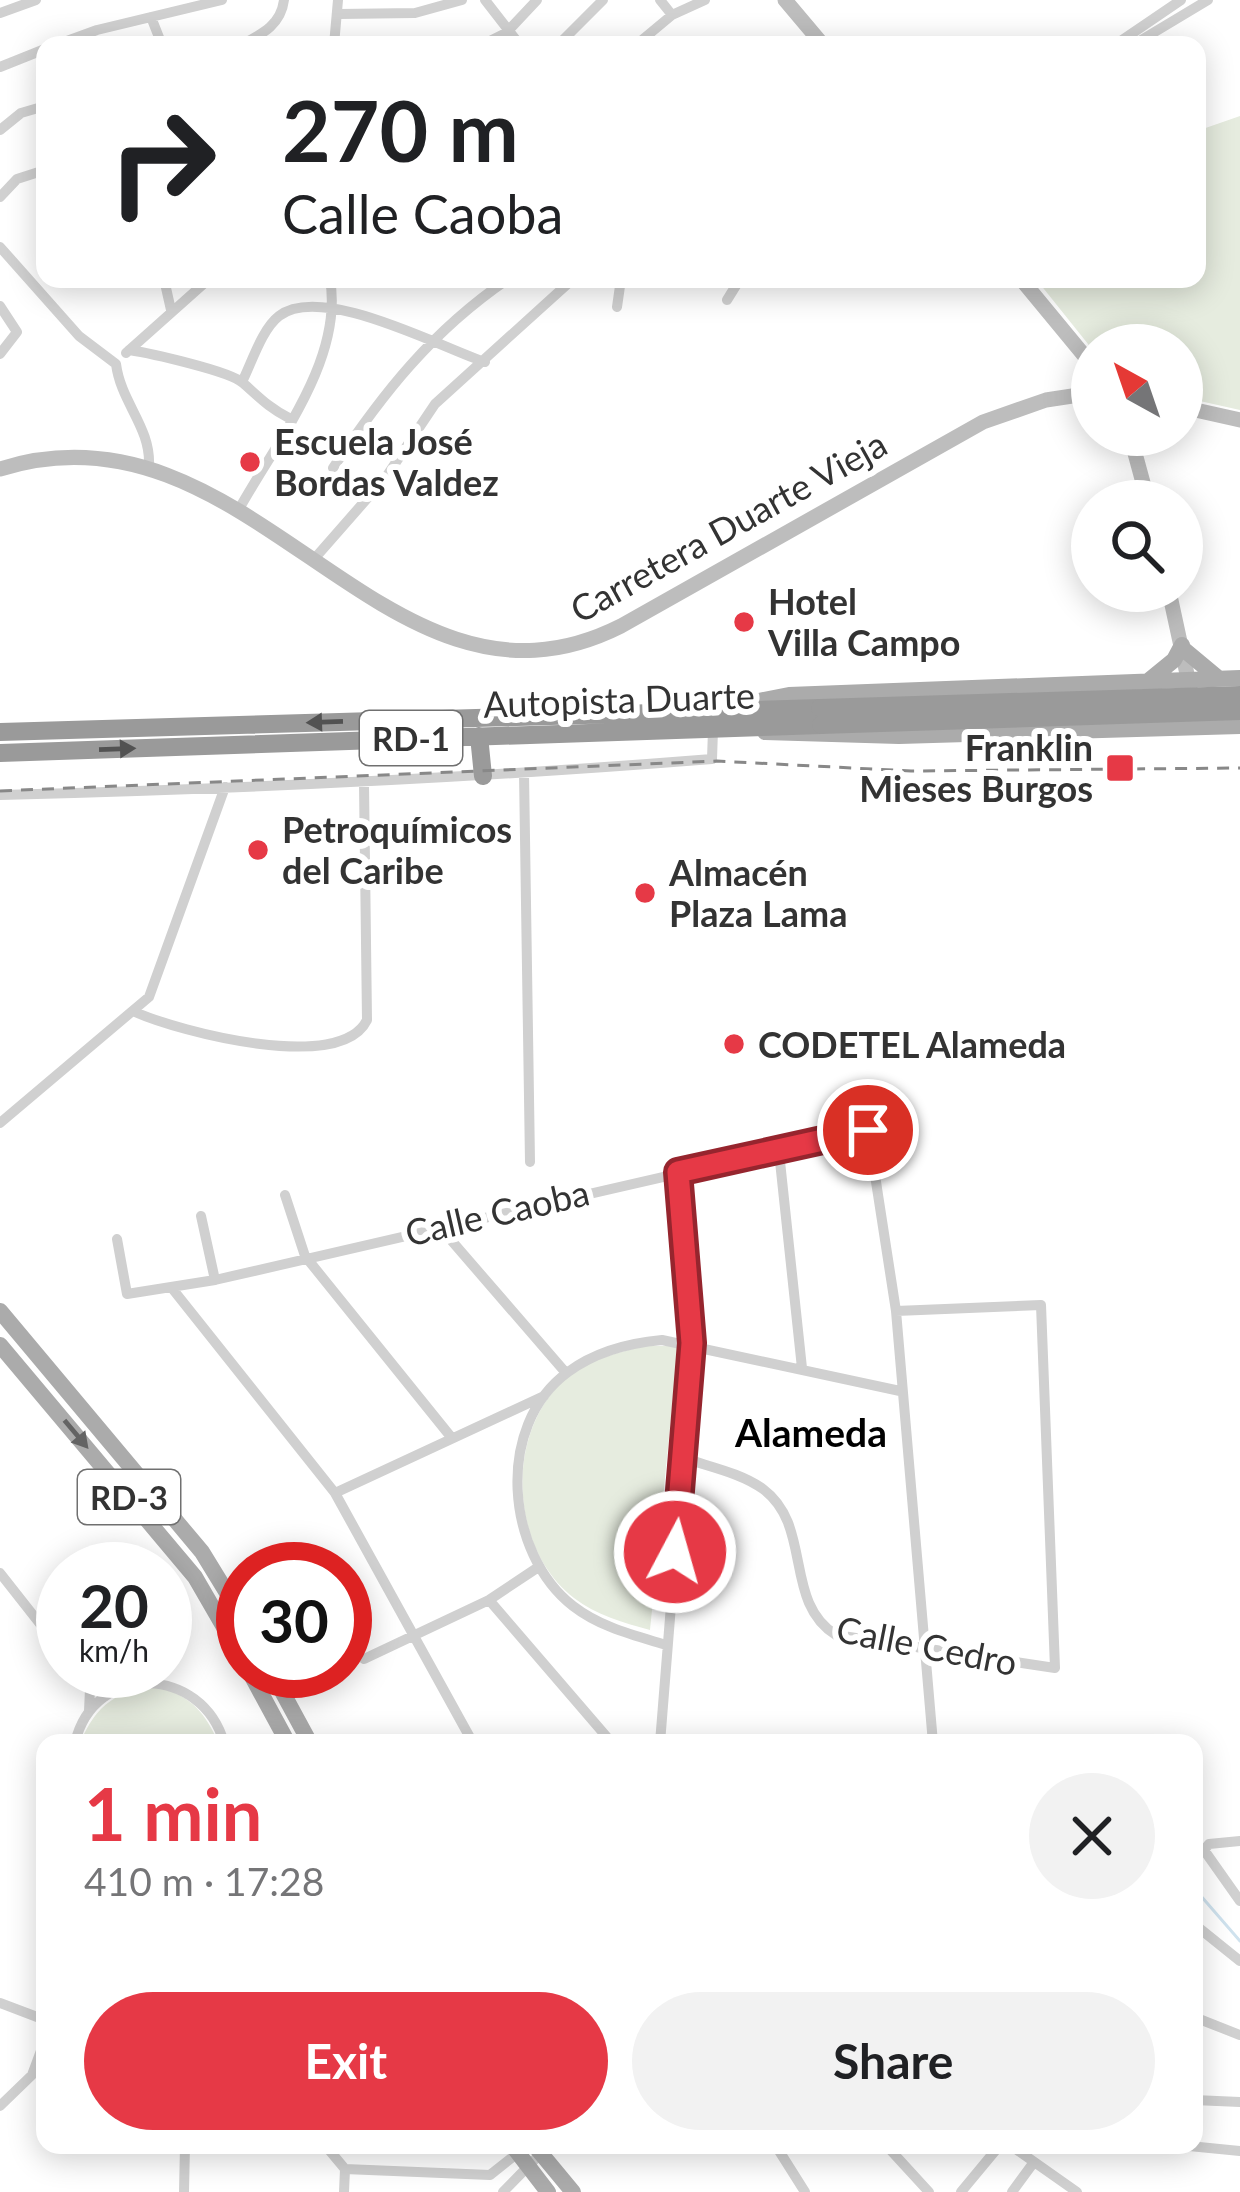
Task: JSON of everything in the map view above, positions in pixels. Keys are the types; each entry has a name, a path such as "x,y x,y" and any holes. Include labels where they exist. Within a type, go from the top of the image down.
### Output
{"highway":[{"name":"Autopista Duarte","path":"0,753 740,729 821,716 1240,695"},
{"name":"Autopista Duarte","path":"0,732 721,710 821,716 1240,711"},
{"path":"479,736 483,776"}],"main road":[{"path":"784,0 815,36"},
{"path":"1029,288 1071,339"},
{"name":"Carretera Duarte Vieja","path":"0,469 55,455 109,456 149,466 238,511 452,641 495,652 560,650 621,626 983,422 1029,404 1071,397"},
{"path":"1203,411 1240,420"},
{"path":"1174,612 1198,727"},
{"path":"1182,646 1219,679"},
{"path":"1147,682 1174,660 1182,646"},
{"name":"Autopista Duarte","path":"721,710 789,694 1240,677"},
{"path":"740,729 792,736 1240,726"},
{"name":"RD-3","path":"0,1311 202,1552 216,1575"},
{"name":"RD-3","path":"0,1345 195,1576 216,1613"},
{"path":"264,1698 283,1734"},
{"path":"286,1698 305,1734"},
{"path":"531,2154 548,2192"},
{"path":"533,2154 573,2192"}],"street":[{"path":"0,13 36,0"},
{"path":"79,36 221,0"},
{"path":"254,36 282,15 284,0"},
{"path":"335,36 338,0"},
{"path":"339,14 415,13 462,0"},
{"path":"484,0 510,36"},
{"path":"500,36 537,0"},
{"path":"567,36 603,0"},
{"path":"660,0 672,15"},
{"path":"647,36 672,15 705,0"},
{"path":"1128,36 1181,0"},
{"path":"1148,36 1208,0"},
{"path":"151,17 158,36"},
{"path":"97,29 100,36"},
{"path":"0,67 36,53"},
{"path":"0,130 21,112 36,108"},
{"path":"0,197 17,179 36,173"},
{"path":"0,248 36,284"},
{"path":"40,288 80,336 116,364 119,390 150,446 149,466"},
{"path":"47,288 48,296"},
{"path":"166,288 171,310"},
{"path":"116,364 198,288"},
{"path":"238,511 323,357 335,309 332,288"},
{"path":"333,468 382,394 426,343 496,288"},
{"path":"315,559 386,477 435,404 563,288"},
{"path":"617,307 620,288"},
{"path":"727,300 734,288"},
{"path":"0,306 17,332 3,352"},
{"path":"242,382 282,314 335,309 389,322 426,343 485,362"},
{"path":"128,350 165,356 242,382 258,402 289,418"},
{"path":"0,795 364,784 712,759 713,730"},
{"path":"524,773 530,1162"},
{"path":"135,1012 190,1035 228,1041 330,1045 354,1038 363,1029 368,1008 364,784"},
{"path":"0,1123 135,1012 156,983 225,787"},
{"name":"Calle Caoba","path":"117,1239 127,1294 215,1280 438,1225 868,1130 896,1311"},
{"path":"779,1152 802,1368"},
{"path":"661,1734 692,1343 678,1172"},
{"path":"285,1195 305,1256 451,1437"},
{"path":"201,1216 215,1280"},
{"path":"438,1225 566,1373"},
{"path":"171,1287 335,1493 468,1734"},
{"name":"Calle Cedro","path":"684,1458 748,1480 780,1506 816,1622 836,1635 1055,1668 1041,1305 896,1311"},
{"path":"896,1311 932,1734"},
{"path":"666,1645 593,1620 537,1568 520,1521 518,1495 535,1409 566,1373 634,1342 692,1343 900,1390"},
{"path":"335,1493 545,1396"},
{"path":"372,1655 489,1600 537,1568"},
{"path":"0,1573 36,1619"},
{"path":"489,1600 604,1734"},
{"path":"192,1697 216,1718 221,1734"},
{"path":"88,1698 89,1711"},
{"path":"79,1734 89,1711 105,1698"},
{"path":"1240,1841 1209,1844 1204,1850 1240,1901"},
{"path":"1203,1931 1240,1961"},
{"path":"0,2003 36,2017"},
{"path":"1203,2021 1240,2035"},
{"path":"0,2106 32,2075 36,2064"},
{"path":"1203,2100 1240,2102"},
{"path":"1203,2147 1240,2150"},
{"path":"184,2192 185,2154"},
{"path":"332,2154 345,2169 344,2192"},
{"path":"345,2169 460,2175 500,2169 523,2154"},
{"path":"506,2187 527,2154"},
{"path":"781,2154 806,2192"},
{"path":"894,2154 929,2192"},
{"path":"961,2192 993,2154"},
{"path":"1023,2154 1077,2192"},
{"path":"1012,2192 1034,2162"},
{"path":"500,2169 506,2187"}],"shaded area":[{"path":"1240,116 1240,410 1203,402 1203,324 1072,324 1043,288 1206,288 1206,128"},
{"path":"643,1346 678,1346 650,1630 592,1609 552,1576 527,1521 522,1489 532,1428 547,1400 584,1366"},
{"path":"184,1698 214,1734 85,1734 110,1701"}],"waterway":[{"path":"1203,1898 1240,1941"}],"railway":[{"path":"0,791 717,761 911,771 1240,768"}],"place":[{"name":"Escuela José Bordas Valdez","path":"250,462"},
{"name":"Hotel Villa Campo","path":"744,622"},
{"name":"Franklin Mieses Burgos","path":"1120,768"},
{"name":"Petroquímicos del Caribe","path":"258,850"},
{"name":"Almacén Plaza Lama","path":"645,893"},
{"name":"CODETEL Alameda","path":"734,1044"}],"district":[{"name":"Alameda","path":"811,1432"}],"route":[{"path":"675,1552 692,1343 678,1172 868,1130"}]}
